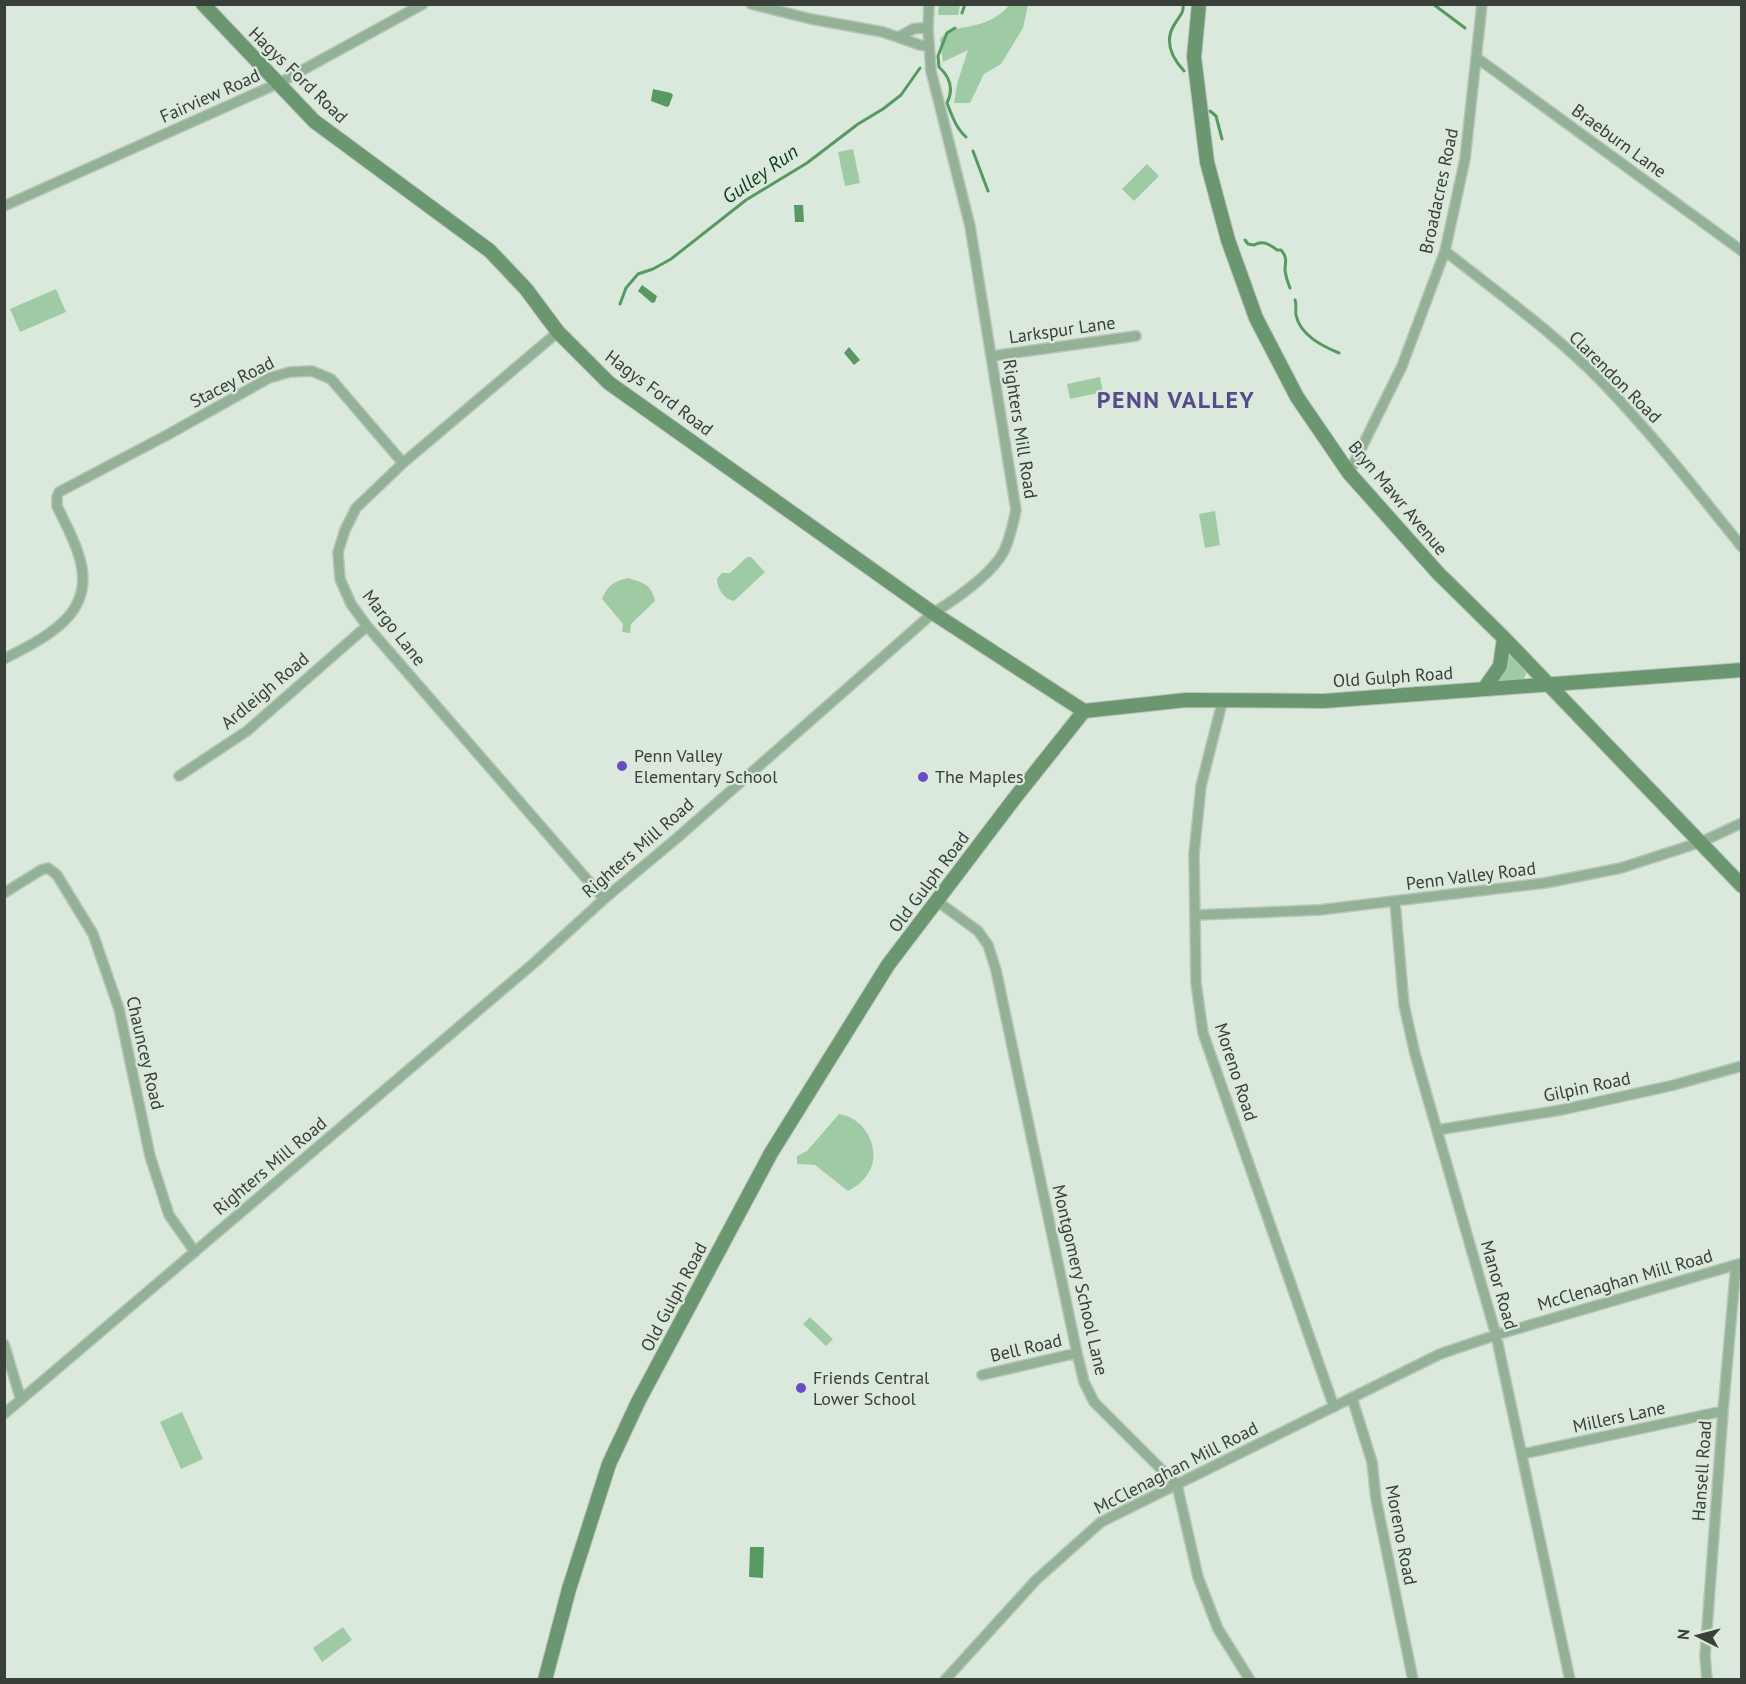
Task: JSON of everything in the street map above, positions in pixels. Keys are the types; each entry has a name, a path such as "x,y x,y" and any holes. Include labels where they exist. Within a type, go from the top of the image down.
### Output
{"street":[{"name":"Hagys Ford Road","path":"203,4 303,109 327,131 490,251 526,289 558,332 609,382 933,613 1084,711"},
{"name":"Fairview Road","path":"4,206 279,83 423,4"},
{"path":"751,4 811,20 899,37 929,46"},
{"name":"Righters Mill Road","path":"4,1414 525,970 933,613 951,602 994,564 1004,552 1016,513 970,226 931,71 929,4"},
{"name":"Bryn Mawr Avenue","path":"1199,4 1194,57 1207,162 1228,240 1256,318 1297,397 1349,473 1438,573 1504,638 1742,886"},
{"name":"Broadacres Road","path":"1349,473 1402,366 1445,251 1466,159 1482,4"},
{"path":"899,37 914,29 928,27"},
{"name":"Braeburn Lane","path":"1477,57 1742,251"},
{"name":"Clarendon Road","path":"1445,251 1547,332 1602,381 1670,458 1742,547"},
{"name":"Margo Lane","path":"558,332 403,463 356,508 345,530 338,552 340,579 351,604 367,626 604,899"},
{"name":"Larkspur Lane","path":"992,356 1136,336"},
{"name":"Stacey Road","path":"4,659 44,638 63,624 78,606 83,581 79,555 57,506 57,497 63,489 170,434 269,378 290,372 312,371 331,378 403,463"},
{"name":"Ardleigh Road","path":"179,776 247,731 367,626"},
{"path":"1484,689 1500,666 1504,638"},
{"name":"Old Gulph Road","path":"545,1680 569,1589 609,1464 638,1402 771,1153 888,965 1084,711 1186,700 1324,700 1742,670"},
{"name":"Moreno Road","path":"1223,699 1206,760 1196,820 1194,885 1196,982 1203,1033 1334,1407"},
{"name":"Penn Valley Road","path":"1195,915 1319,910 1545,883 1621,868 1701,842 1742,823"},
{"name":"Chauncey Road","path":"4,893 48,868 57,875 93,934 119,1009 150,1156 169,1215 195,1252"},
{"name":"Montgomery School Lane","path":"938,901 978,931 988,945 996,970 1084,1382 1094,1402 1177,1485"},
{"name":"Manor Road","path":"1395,902 1404,1005 1414,1054 1496,1335 1570,1680"},
{"name":"Gilpin Road","path":"1437,1130 1561,1110 1674,1085 1742,1066"},
{"name":"McClenaghan Mill Road","path":"945,1680 1036,1580 1101,1522 1440,1354 1496,1335 1739,1264"},
{"name":"Hansell Road","path":"1707,1680 1705,1656 1723,1411 1739,1264"},
{"path":"4,1344 21,1400"},
{"name":"Bell Road","path":"982,1375 1077,1353"},
{"name":"Moreno Road","path":"1353,1398 1372,1462 1376,1499 1413,1680"},
{"name":"Millers Lane","path":"1522,1454 1723,1411"},
{"path":"1177,1485 1198,1577 1218,1629 1250,1680"}],"shaded area":[{"path":"939,5 960,5 958,15 938,15"},
{"path":"1009,5 1028,5 1023,28 1001,64 984,74 970,103 954,103 957,84 968,50 943,62 940,39 948,30 974,26 990,20"},
{"path":"653,89 673,95 669,106 651,101"},
{"path":"853,149 860,183 845,186 838,152"},
{"path":"1147,164 1159,176 1134,201 1122,189"},
{"path":"794,205 803,205 804,222 795,222"},
{"path":"642,285 657,296 655,302 652,303 638,291"},
{"path":"56,289 66,312 20,332 10,309"},
{"path":"849,347 860,360 854,365 844,353"},
{"path":"1100,377 1103,392 1070,399 1067,384"},
{"path":"1215,511 1220,545 1205,548 1199,514"},
{"path":"747,557 751,557 765,572 734,601 730,600 722,593 717,579 722,573 730,573"},
{"path":"628,578 646,585 655,601 631,624 630,633 622,632 623,624 602,599 612,585"},
{"path":"1508,656 1512,657 1527,672 1523,680 1500,681 1499,678 1503,673"},
{"path":"839,1114 848,1116 862,1126 873,1150 869,1172 861,1182 848,1191 815,1165 797,1164 797,1156 807,1151"},
{"path":"810,1317 833,1339 826,1346 803,1324"},
{"path":"182,1412 203,1459 181,1469 160,1422"},
{"path":"750,1547 764,1547 763,1578 749,1577"},
{"path":"343,1627 352,1640 322,1662 313,1648"}],"waterway":[{"name":"Gulley Run","path":"962,13 965,4"},
{"path":"1183,4 1182,12 1172,29 1169,42 1175,60 1184,71"},
{"path":"1433,4 1465,28"},
{"path":"955,28 947,33 938,56 939,67 950,84 947,103 957,126 966,137"},
{"name":"Gulley Run","path":"620,304 626,288 638,274 671,259 746,200 807,163 858,124 883,109 901,95 920,68"},
{"path":"1210,111 1216,116 1222,139"},
{"path":"973,151 988,191"},
{"path":"1245,240 1248,244 1269,244 1281,250 1285,258 1285,271 1290,288"},
{"path":"1295,300 1296,315 1302,328 1319,343 1339,353"}],"place":[{"name":"Penn Valley Elementary School","path":"622,766"},
{"name":"The Maples","path":"923,777"},
{"name":"Friends Central Lower School","path":"801,1388"}],"district":[{"name":"PENN VALLEY","path":"1176,400"}]}
